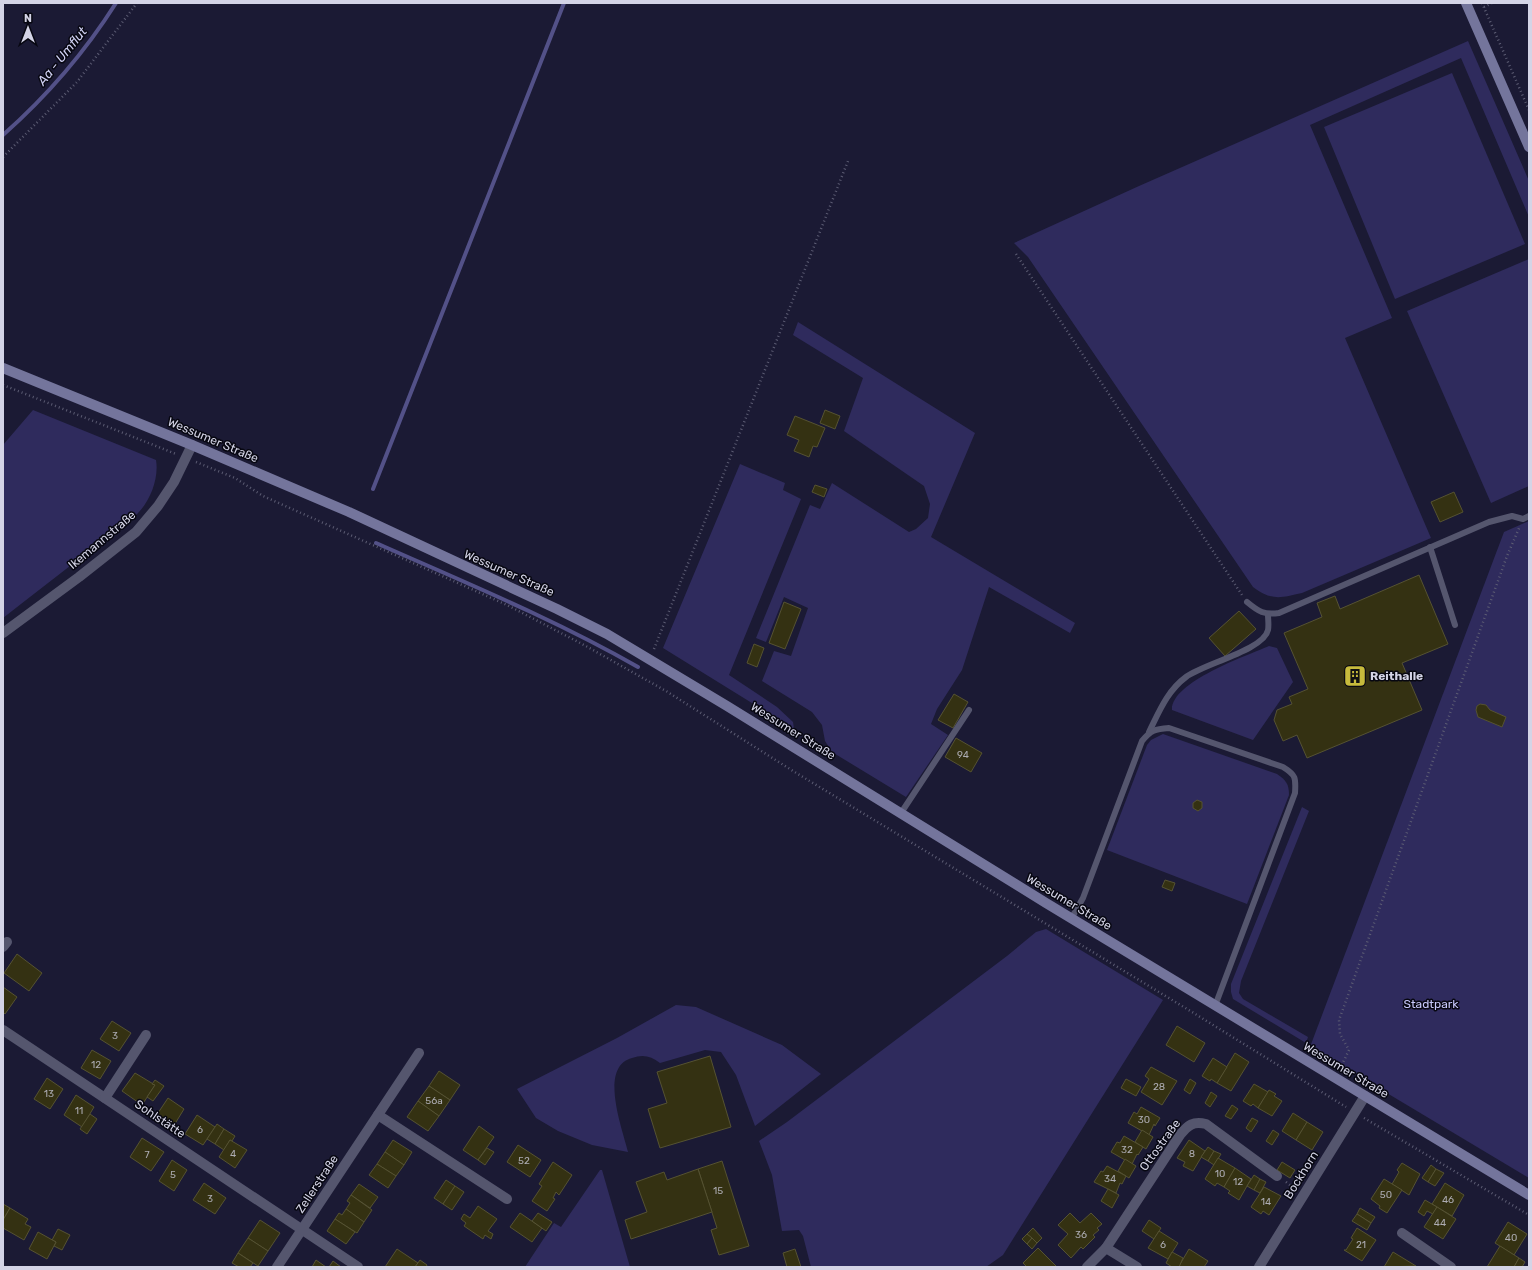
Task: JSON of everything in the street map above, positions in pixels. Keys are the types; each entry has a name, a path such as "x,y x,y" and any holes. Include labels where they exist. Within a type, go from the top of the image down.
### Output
{"main road":[{"path":"1466,3 1529,147"},
{"name":"Wessumer Straße","path":"3,368 192,445 349,512 558,609 607,634 901,813 1071,919 1529,1195"}],"street":[{"name":"Ikemannstraße","path":"3,633 79,578 136,532 158,506 174,482 192,445"},
{"name":"Sohlstätte","path":"3,1030 358,1267"},
{"path":"105,1098 146,1035"},
{"name":"Zellerstraße","path":"277,1267 418,1053"},
{"name":"Bockhorn","path":"1259,1267 1365,1096"},
{"path":"378,1115 507,1199"},
{"name":"Ottostraße","path":"1088,1267 1106,1248 1180,1135 1191,1123 1198,1122 1206,1124 1277,1176"},
{"path":"1402,1233 1451,1267"},
{"path":"1106,1248 1137,1267"}],"lane":[{"path":"1247,602 1257,610 1268,615 1279,613 1489,522 1512,516 1526,517"},
{"path":"1430,547 1455,625"},
{"path":"1071,919 1083,898 1142,741 1149,732 1172,689 1186,677 1205,666 1239,653 1262,642 1268,631 1268,615"},
{"path":"901,813 969,710"},
{"path":"1149,732 1169,728 1283,767 1293,774 1296,781 1295,793 1291,807 1215,1006"}],"path":[{"path":"3,157 77,82 136,3"},
{"path":"1482,3 1529,110"},
{"path":"1484,7 1492,3"},
{"path":"650,659 848,161"},
{"path":"1016,254 1247,602"},
{"path":"3,385 186,457 234,478 263,496 507,605 584,645 666,691 793,771 1355,1112 1529,1215"},
{"path":"1336,1079 1349,1050 1340,1034 1339,1020 1508,556 1526,517"},
{"path":"1277,1176 1304,1195"}],"green space":[{"path":"1468,41 1529,181 1529,217 1461,58 1310,125 1392,318 1345,338 1431,538 1302,593 1282,597 1266,595 1253,587 1028,257 1014,243 1139,186"},
{"path":"1452,73 1525,244 1395,299 1324,127"},
{"path":"1529,259 1529,486 1491,503 1407,311"},
{"path":"798,322 975,433 931,537 1075,623 1070,633 989,587 962,670 937,709 931,724 948,735 906,797 832,752 825,741 822,725 812,712 762,681 774,651 791,656 808,608 784,597 766,642 756,638 810,505 820,509 832,483 909,532 916,529 928,518 930,504 924,486 844,431 863,378 793,335"},
{"path":"33,410 156,460 157,467 155,481 147,502 133,518 3,618 3,445"},
{"path":"740,464 785,483 783,490 801,499 729,675 777,707 793,722 794,729 663,648"},
{"name":"Stadtpark","path":"1529,521 1529,1178 1310,1047 1504,532"},
{"path":"1269,646 1277,648 1293,682 1253,740 1172,710 1175,700 1196,680 1228,663"},
{"path":"1163,734 1277,774 1283,778 1286,783 1289,795 1247,904 1107,850 1147,745 1151,740"},
{"path":"1302,807 1309,811 1241,981 1239,993 1243,999 1308,1037 1306,1043 1233,999 1231,992 1231,984"},
{"path":"1046,929 1163,1000 1003,1255 986,1267 811,1267 803,1236 799,1230 782,1231 772,1175 759,1141 787,1122 1007,956 1036,932"},
{"path":"676,1005 696,1007 782,1045 821,1074 755,1126 736,1075 721,1052 705,1050 660,1063 647,1056 632,1058 622,1064 616,1073 614,1086 618,1115 628,1152 592,1145 558,1131 536,1118 517,1089 617,1038"},
{"path":"600,1170 602,1170 630,1267 525,1267 554,1223 561,1227"}],"building":[{"path":"825,410 840,416 835,429 820,423"},
{"path":"795,416 825,428 817,447 813,446 809,457 794,451 799,440 787,435"},
{"path":"815,485 827,489 824,497 812,492"},
{"path":"1454,492 1463,512 1440,522 1431,502"},
{"name":"Reithalle","path":"1419,575 1448,644 1402,663 1422,710 1307,758 1297,735 1283,741 1274,720 1277,710 1292,704 1289,697 1308,689 1284,633 1322,617 1317,603 1335,596 1340,609"},
{"path":"784,602 801,609 785,649 769,643"},
{"path":"1239,611 1256,629 1225,656 1209,638"},
{"path":"754,644 764,648 757,667 747,663"},
{"path":"954,694 968,702 953,728 938,720"},
{"path":"1480,704 1486,705 1490,710 1506,717 1502,727 1478,717 1476,710 1477,706"},
{"path":"956,738 982,753 971,772 945,757"},
{"path":"1197,800 1202,802 1202,808 1198,811 1193,808 1193,803"},
{"path":"1165,880 1175,883 1172,891 1162,887"},
{"path":"17,954 42,973 29,991 4,973"},
{"path":"3,987 17,997 5,1014 3,1012"},
{"path":"112,1021 131,1033 119,1051 100,1039"},
{"path":"1177,1026 1205,1043 1194,1062 1166,1045"},
{"path":"92,1050 111,1061 100,1079 81,1068"},
{"path":"1235,1053 1249,1062 1231,1091 1217,1083"},
{"path":"710,1056 731,1127 660,1148 648,1109 667,1103 657,1072"},
{"path":"1213,1058 1227,1067 1217,1083 1202,1076"},
{"path":"1151,1067 1177,1081 1162,1105 1141,1092 1149,1079 1145,1076"},
{"path":"439,1071 460,1085 450,1100 429,1086"},
{"path":"135,1073 155,1085 142,1105 122,1091"},
{"path":"47,1078 63,1089 50,1109 34,1099"},
{"path":"1126,1079 1141,1087 1136,1096 1121,1088"},
{"path":"1190,1079 1196,1083 1190,1094 1184,1090"},
{"path":"155,1080 164,1086 153,1101 147,1097 155,1085 152,1084"},
{"path":"1254,1084 1268,1092 1258,1108 1253,1104 1251,1106 1243,1101"},
{"path":"429,1086 450,1100 439,1116 418,1101"},
{"path":"1269,1090 1276,1094 1274,1096 1282,1101 1272,1116 1258,1108"},
{"path":"1211,1092 1217,1096 1210,1107 1205,1103"},
{"path":"76,1095 94,1107 82,1127 64,1115"},
{"path":"168,1098 184,1109 173,1127 156,1116"},
{"path":"418,1101 439,1116 428,1131 407,1117"},
{"path":"1232,1105 1238,1109 1231,1119 1225,1116"},
{"path":"1141,1107 1160,1118 1155,1126 1154,1124 1149,1135 1128,1123 1134,1112 1137,1114"},
{"path":"1293,1113 1307,1122 1296,1140 1282,1131"},
{"path":"90,1114 97,1119 87,1134 80,1129"},
{"path":"197,1115 215,1127 203,1145 185,1134"},
{"path":"1252,1118 1258,1121 1251,1132 1246,1128"},
{"path":"1307,1122 1323,1132 1312,1150 1296,1140"},
{"path":"217,1124 224,1129 215,1144 207,1139"},
{"path":"479,1126 494,1137 478,1160 463,1150"},
{"path":"224,1129 235,1136 232,1141 230,1140 224,1150 215,1144"},
{"path":"1142,1130 1153,1137 1146,1149 1135,1142"},
{"path":"1273,1130 1279,1134 1272,1145 1266,1141"},
{"path":"1124,1136 1143,1147 1138,1155 1137,1154 1132,1164 1111,1152 1117,1142 1120,1143"},
{"path":"142,1138 164,1152 151,1171 130,1157"},
{"path":"230,1140 247,1150 235,1168 219,1157"},
{"path":"393,1140 412,1152 404,1165 385,1152"},
{"path":"1189,1140 1205,1151 1193,1171 1183,1166 1185,1162 1177,1158"},
{"path":"518,1145 541,1160 530,1177 507,1162"},
{"path":"1208,1147 1214,1151 1208,1161 1201,1157"},
{"path":"487,1148 494,1152 485,1165 478,1160"},
{"path":"1214,1151 1221,1154 1214,1165 1208,1161"},
{"path":"385,1152 404,1165 396,1176 377,1164"},
{"path":"1218,1158 1235,1168 1224,1187 1217,1183 1215,1186 1205,1179"},
{"path":"1125,1159 1136,1166 1129,1178 1118,1171"},
{"path":"172,1160 187,1170 174,1191 159,1181"},
{"path":"722,1161 749,1246 719,1255 711,1230 717,1228 698,1169"},
{"path":"553,1162 572,1175 559,1195 556,1192 553,1198 555,1199 547,1211 532,1201 542,1186 539,1184"},
{"path":"1282,1162 1295,1170 1290,1178 1277,1170"},
{"path":"1402,1163 1420,1174 1409,1195 1392,1184 1399,1172 1397,1170"},
{"path":"377,1164 396,1176 388,1188 369,1175"},
{"path":"1431,1165 1436,1169 1428,1182 1422,1178"},
{"path":"1107,1166 1126,1176 1122,1184 1120,1183 1116,1193 1094,1182 1101,1171 1103,1172"},
{"path":"1235,1168 1251,1179 1239,1200 1228,1193 1230,1191 1224,1187"},
{"path":"698,1169 712,1212 631,1239 625,1220 647,1212 636,1182 664,1172 667,1180"},
{"path":"1436,1169 1444,1173 1435,1186 1428,1182"},
{"path":"1254,1175 1260,1179 1254,1190 1247,1186"},
{"path":"1260,1179 1266,1182 1260,1193 1254,1190"},
{"path":"1384,1179 1402,1190 1387,1213 1379,1208 1380,1206 1371,1199"},
{"path":"446,1180 455,1186 443,1204 434,1198"},
{"path":"204,1183 226,1198 215,1214 193,1200"},
{"path":"1445,1183 1464,1195 1452,1216 1432,1204"},
{"path":"359,1184 378,1197 370,1208 351,1195"},
{"path":"455,1186 464,1192 452,1210 443,1204"},
{"path":"1264,1187 1281,1196 1269,1215 1263,1211 1261,1214 1251,1207"},
{"path":"1108,1189 1119,1195 1112,1208 1101,1201"},
{"path":"351,1195 372,1210 364,1222 346,1209 350,1203 347,1201"},
{"path":"1425,1200 1437,1207 1433,1214 1427,1211 1424,1216 1418,1212"},
{"path":"3,1204 10,1208 3,1220"},
{"path":"478,1206 497,1219 488,1231 493,1234 491,1239 485,1235 483,1239 464,1226 466,1223 461,1219 464,1214 470,1218"},
{"path":"1437,1207 1456,1219 1443,1239 1424,1227"},
{"path":"10,1208 28,1219 25,1224 31,1227 24,1240 3,1228 3,1220"},
{"path":"1360,1208 1375,1217 1371,1223 1357,1214"},
{"path":"346,1209 364,1222 357,1233 335,1219 339,1213 342,1215"},
{"path":"520,1213 542,1228 532,1242 510,1227"},
{"path":"538,1213 552,1222 546,1231 532,1221"},
{"path":"1070,1213 1080,1223 1091,1213 1102,1224 1097,1228 1099,1230 1093,1235 1095,1237 1083,1249 1081,1247 1071,1258 1058,1245 1068,1234 1058,1225"},
{"path":"1357,1214 1371,1223 1367,1230 1352,1221"},
{"path":"335,1219 355,1232 346,1244 327,1231"},
{"path":"260,1220 280,1233 268,1251 248,1238"},
{"path":"1149,1220 1161,1228 1154,1239 1142,1231"},
{"path":"1508,1222 1527,1234 1514,1255 1495,1243"},
{"path":"1033,1228 1042,1238 1037,1243 1027,1234"},
{"path":"1357,1228 1376,1240 1362,1261 1344,1250 1346,1250 1353,1239 1351,1238"},
{"path":"58,1229 70,1235 62,1250 54,1246 56,1242 52,1240"},
{"path":"1159,1231 1178,1243 1168,1259 1148,1248"},
{"path":"38,1232 56,1242 47,1259 29,1249"},
{"path":"1027,1234 1032,1238 1027,1244 1022,1239"},
{"path":"248,1238 268,1251 258,1266 238,1253"},
{"path":"1032,1238 1037,1243 1032,1249 1027,1244"},
{"path":"1500,1246 1519,1258 1514,1267 1487,1267"},
{"path":"1038,1248 1057,1267 1027,1267 1023,1263"},
{"path":"397,1249 418,1263 415,1267 385,1267"},
{"path":"795,1249 801,1267 787,1267 783,1253"},
{"path":"1189,1249 1208,1261 1204,1267 1179,1266"},
{"path":"1172,1252 1183,1258 1179,1267 1172,1267 1166,1263"},
{"path":"1393,1252 1416,1266 1384,1267"},
{"path":"238,1253 253,1263 250,1267 239,1267 232,1263"},
{"path":"1519,1258 1525,1262 1522,1267 1514,1267"},
{"path":"316,1260 326,1267 312,1267"},
{"path":"420,1260 427,1265 426,1267 415,1267"},
{"path":"333,1261 341,1267 329,1267"}],"waterway":[{"name":"Aa - Umflut","path":"3,135 64,73 91,39 116,3"},
{"path":"373,489 564,3"},
{"path":"376,543 541,617 606,649 638,667"}],"place":[{"name":"Reithalle","path":"1355,676"}]}
